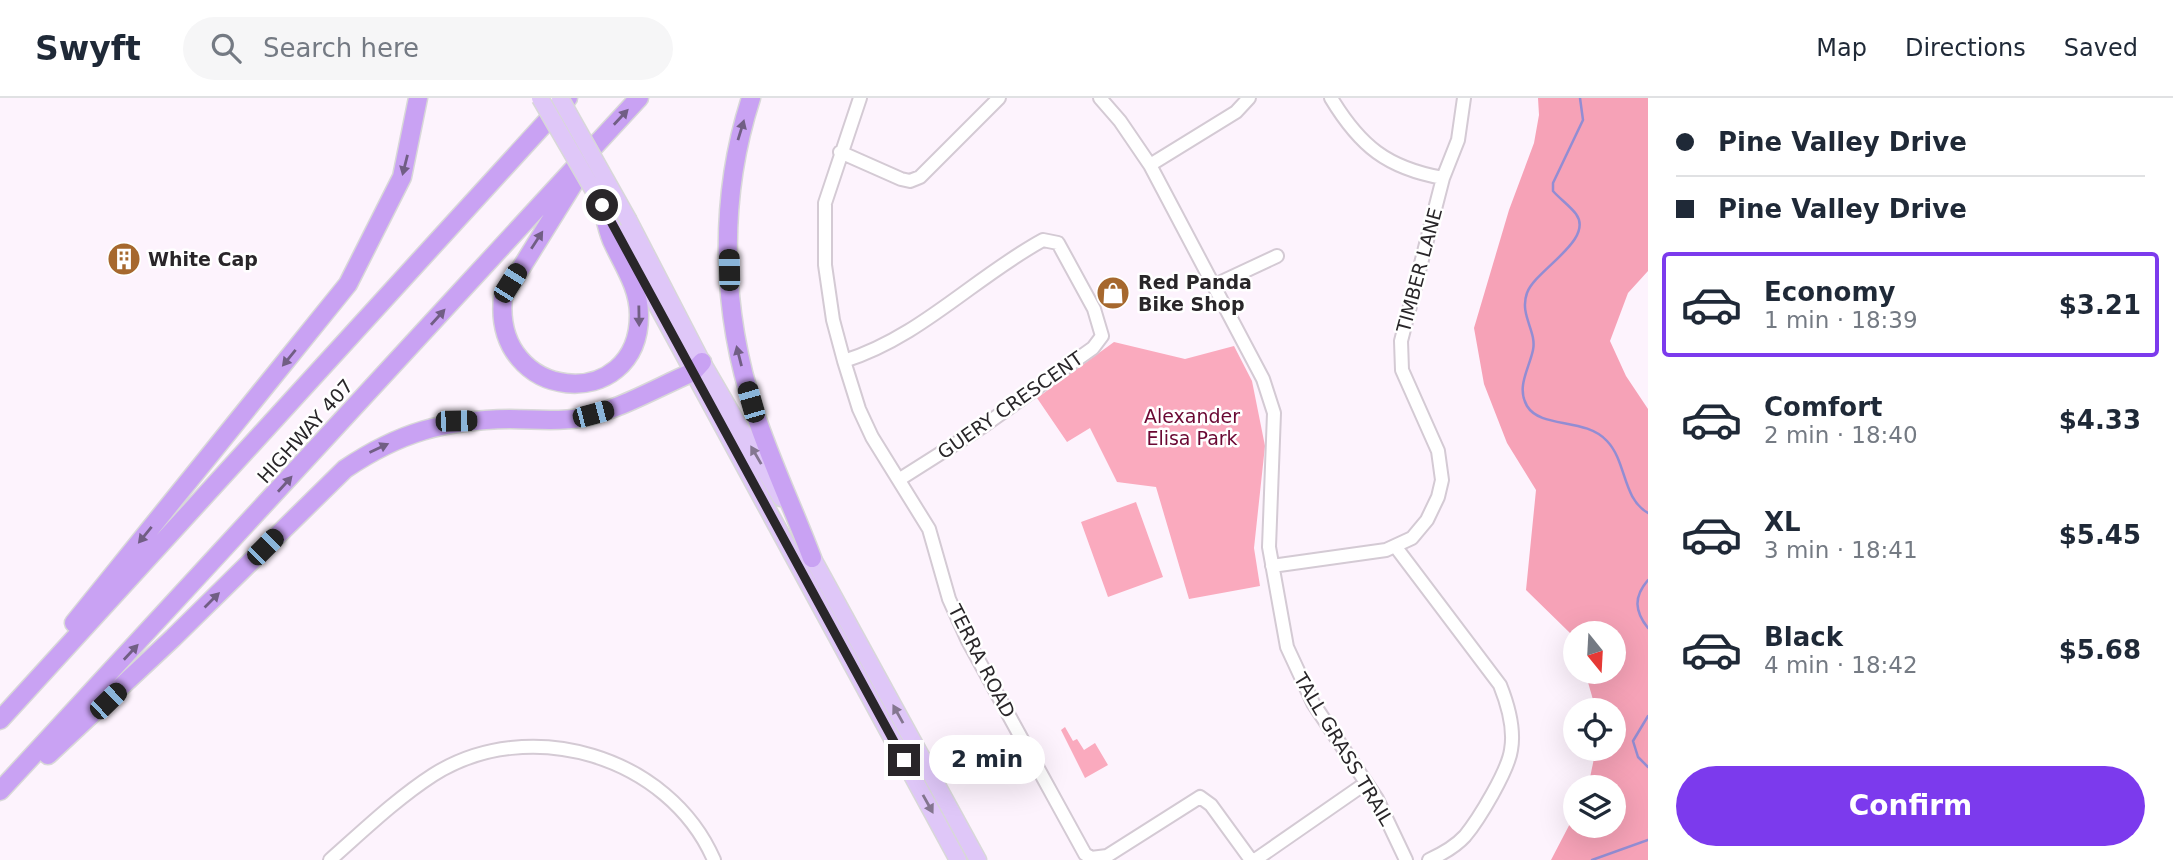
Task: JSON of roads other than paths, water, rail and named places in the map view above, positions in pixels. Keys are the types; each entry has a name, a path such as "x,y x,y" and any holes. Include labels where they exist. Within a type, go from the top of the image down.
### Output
{"highway":[{"path":"2,717 91,601 348,284 402,177 418,98"},
{"path":"498,174 553,98"},
{"name":"HIGHWAY 407","path":"2,717 568,98"},
{"name":"HIGHWAY 407","path":"0,791 639,98"},
{"path":"751,98 738,140 728,224 734,331 755,416 812,558"},
{"path":"602,205 617,226 637,295 639,330 634,348 621,365 591,383 551,380 533,372 507,343 501,316 503,297 603,137"},
{"path":"0,796 91,717 345,469 374,449 422,430 456,421 577,418 608,410 698,367"}],"main road":[{"path":"540,98 602,205"},
{"path":"560,98 617,226 812,558 978,860"},
{"path":"698,367 958,860"}],"street":[{"name":"TERRA ROAD","path":"860,98 825,204 824,250 833,320 859,409 884,460 900,480 929,529 949,599 968,641 1085,854 1091,858 1107,856 1199,797 1211,805 1253,860"},
{"path":"840,152 910,181 920,177 999,98"},
{"name":"TALL GRASS TRAIL","path":"1100,98 1150,164 1257,366 1274,413 1268,531 1285,639 1313,703 1366,783 1406,860"},
{"path":"1150,164 1236,111 1249,98"},
{"path":"1331,98 1349,127 1380,156 1393,164 1443,178"},
{"name":"TIMBER LANE","path":"1272,566 1374,552 1395,546 1412,538 1427,520 1438,497 1442,480 1438,451 1402,370 1400,353 1403,327 1443,178 1458,140 1464,98"},
{"name":"GUERY CRESCENT","path":"844,361 898,339 987,273 1043,240 1058,243 1094,309 1102,336 1093,348 982,427 900,480"},
{"path":"1215,285 1277,256"},
{"path":"1395,546 1500,685 1508,707 1511,731 1511,750 1474,822 1450,849 1429,860"},
{"path":"330,860 434,775 470,758 519,747 547,746 610,761 658,786 698,833 714,860"},
{"path":"1253,860 1366,783"}],"waterway":[{"path":"1580,98 1583,120 1553,183 1553,191 1576,214 1580,224 1571,244 1532,284 1527,293 1525,309 1534,343 1524,378 1524,399 1527,406 1542,418 1576,425 1607,441 1618,459 1633,498 1648,513"},
{"path":"1648,580 1638,598 1638,610 1648,628"},
{"path":"1648,716 1633,741 1638,757 1648,767"},
{"path":"1592,860 1648,840"}],"place":[{"name":"White Cap","path":"124,259"},
{"name":"Red Panda Bike Shop","path":"1113,293"}],"park label":[{"name":"Alexander Elisa Park","path":"1192,427"}]}
